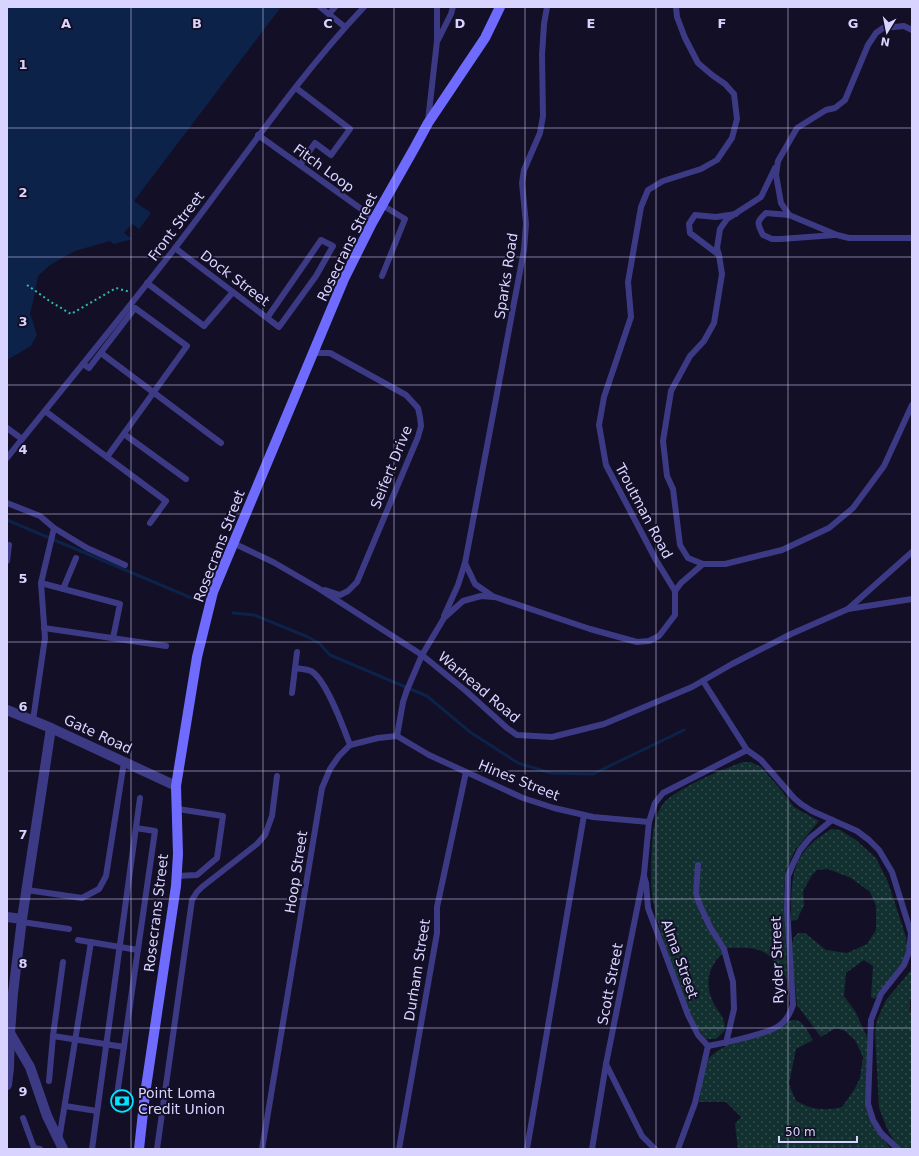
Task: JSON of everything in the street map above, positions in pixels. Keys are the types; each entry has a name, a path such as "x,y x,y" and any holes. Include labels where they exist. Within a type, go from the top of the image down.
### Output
{"street":[{"name":"Rosecrans Street","path":"139,1149 144,1094 177,876 178,809 176,786 197,657 213,592 344,279 372,223 428,123 485,38 500,7"},
{"name":"Gate Road","path":"7,710 51,728 176,786"},
{"path":"7,1085 13,993 22,921 51,728"},
{"path":"7,917 22,921"},
{"path":"10,1033 30,1066 47,1116 61,1145"}],"lane":[{"path":"320,7 345,27"},
{"path":"329,14 335,7"},
{"name":"Front Street","path":"7,458 176,248 258,135 345,27 364,7"},
{"path":"428,123 437,41 437,7"},
{"path":"437,41 453,7"},
{"name":"Sparks Road","path":"465,562 524,250 526,224 522,183 524,170 540,133 543,116 542,55 544,24 547,7"},
{"name":"Troutman Road","path":"675,591 656,560 606,465 599,425 604,397 631,317 628,282 641,207 648,190 663,181 701,169 717,160 732,138 737,119 737,107 734,94 725,84 698,63 692,54 677,17 676,7"},
{"path":"912,30 904,26 884,28 876,33 868,45 845,100 835,108 826,110 797,128 778,161 761,197 727,220 720,229 717,248 722,274 714,323 704,341 690,356 671,391 663,441 667,476 673,489 680,545 688,558 703,564 725,564 782,550 829,528 853,508 884,466 912,405"},
{"path":"296,88 350,129 332,155 315,143 300,165"},
{"name":"Fitch Loop","path":"258,135 364,211 372,223"},
{"path":"778,161 776,175 781,203 789,215"},
{"path":"382,205 406,219 382,276"},
{"path":"837,235 772,239 763,235 758,225 759,220 766,213 789,215 837,235 849,238 912,238"},
{"path":"719,255 690,233 689,224 695,215 716,217 736,214"},
{"name":"Dock Street","path":"176,248 233,292 267,318 279,327 316,276 333,246 322,240 267,318"},
{"path":"147,283 204,326 233,292"},
{"path":"82,364 89,368 135,308 187,346 107,457"},
{"name":"Seifert Drive","path":"313,353 330,353 406,394 418,408 421,426 418,437 356,582 348,591 340,594 318,588"},
{"path":"100,354 221,443"},
{"path":"45,411 166,501 150,523"},
{"path":"7,428 22,439"},
{"path":"124,434 186,479"},
{"path":"7,503 40,516 54,528 87,548 125,565"},
{"path":"33,720 45,638 41,583 54,528"},
{"name":"Warhead Road","path":"233,544 273,562 318,588 422,655 466,691 507,728 518,735 552,737 604,724 692,687 792,634 848,609"},
{"path":"7,561 9,545"},
{"path":"848,609 912,552"},
{"path":"63,589 76,558"},
{"path":"465,562 475,584 495,597 590,629 637,642 648,641 659,636 675,615 675,591 681,583 703,564"},
{"path":"397,736 403,702 408,688 422,655 444,618 458,585 465,562"},
{"path":"41,583 120,604 113,638"},
{"path":"444,618 463,601 481,596 495,597"},
{"path":"848,609 912,599"},
{"path":"44,628 166,646"},
{"path":"292,693 297,652"},
{"path":"295,668 310,671 318,676 344,728 350,745 378,738 397,736 430,756 466,772"},
{"path":"703,681 747,750 761,760 794,798 812,811 857,831 879,850 892,872 911,933 904,965 881,994 871,1020 868,1104 873,1120 881,1132 898,1149"},
{"name":"Hoop Street","path":"262,1149 322,788 330,769 339,756 350,745"},
{"path":"649,822 655,803 663,793 747,750"},
{"path":"27,890 82,898 99,889 106,876 124,762"},
{"name":"Hines Street","path":"466,772 523,798 554,808 584,816 649,822"},
{"name":"Durham Street","path":"399,1149 437,933 437,907 466,772"},
{"path":"157,1149 192,900 202,887 257,844 265,835 272,816 277,776"},
{"path":"92,1149 140,798"},
{"path":"177,876 197,875 217,858 223,816 178,809"},
{"path":"526,1149 584,816"},
{"name":"Ryder Street","path":"708,1046 726,1043 778,1026 790,1014 793,1005 787,909 788,876 800,850 810,838 832,820"},
{"name":"Scott Street","path":"592,1149 606,1064 644,874 649,822"},
{"path":"117,1095 155,831 136,828"},
{"path":"698,865 696,893 710,927 724,949 733,982 734,1009 726,1043"},
{"name":"Alma Street","path":"644,874 650,913 688,1015 698,1035 708,1046"},
{"path":"22,921 69,929"},
{"path":"78,940 138,950"},
{"path":"61,1145 65,1106 90,942"},
{"path":"49,1081 53,1036 64,962"},
{"path":"53,1036 124,1047"},
{"path":"678,1149 695,1103 708,1046"},
{"path":"606,1064 642,1136 655,1149"},
{"path":"65,1106 97,1111"},
{"path":"23,1118 34,1148 40,1149"}],"path":[{"path":"27,285 71,314 116,288 128,291 133,295"}],"green space":[{"path":"743,762 751,762 761,767 794,807 819,821 795,850 787,868 784,885 787,979 774,961 764,952 750,948 728,948 716,960 712,967 708,983 714,1004 723,1019 725,1030 716,1039 706,1039 696,1026 688,1010 658,921 651,887 653,834 660,808 669,798 700,780"},
{"path":"832,829 840,830 856,840 876,858 888,882 905,934 908,949 904,961 879,995 874,999 871,997 873,966 864,960 846,973 844,996 855,1011 867,1037 871,1107 883,1139 891,1149 738,1149 735,1124 741,1117 726,1102 699,1102 703,1073 707,1062 709,1058 724,1047 777,1030 787,1022 795,1020 801,1022 813,1040 796,1049 789,1084 796,1101 818,1109 842,1107 854,1090 860,1078 863,1057 855,1040 845,1031 836,1028 821,1037 797,1005 791,947 794,937 798,933 805,933 826,950 847,953 867,944 876,930 876,906 870,892 851,878 828,869 817,870 812,875 803,891 804,905 797,920 791,921 793,879 800,857 818,838"},
{"path":"912,969 912,995 910,1000 910,1011 912,1016 912,1149 902,1149 896,1144 889,1133 879,1108 875,1032 877,1020 886,1000"}],"water":[{"path":"7,7 281,7 134,201 151,213 132,239 107,246 46,277 31,310 37,335 31,346 7,364"}],"pier":[{"path":"132,224 139,229 132,239 124,233"},
{"path":"110,241 115,245 47,278 33,311 39,336 32,348 7,366 7,360 31,346 37,335 30,313 38,276 50,265 75,251"}],"waterway":[{"path":"7,520 194,599"},
{"path":"233,613 254,615 308,637 320,644 330,655 427,696 470,732 518,763 551,773 593,774 684,730"}],"place":[{"name":"Point Loma Credit Union","path":"122,1101"}]}
